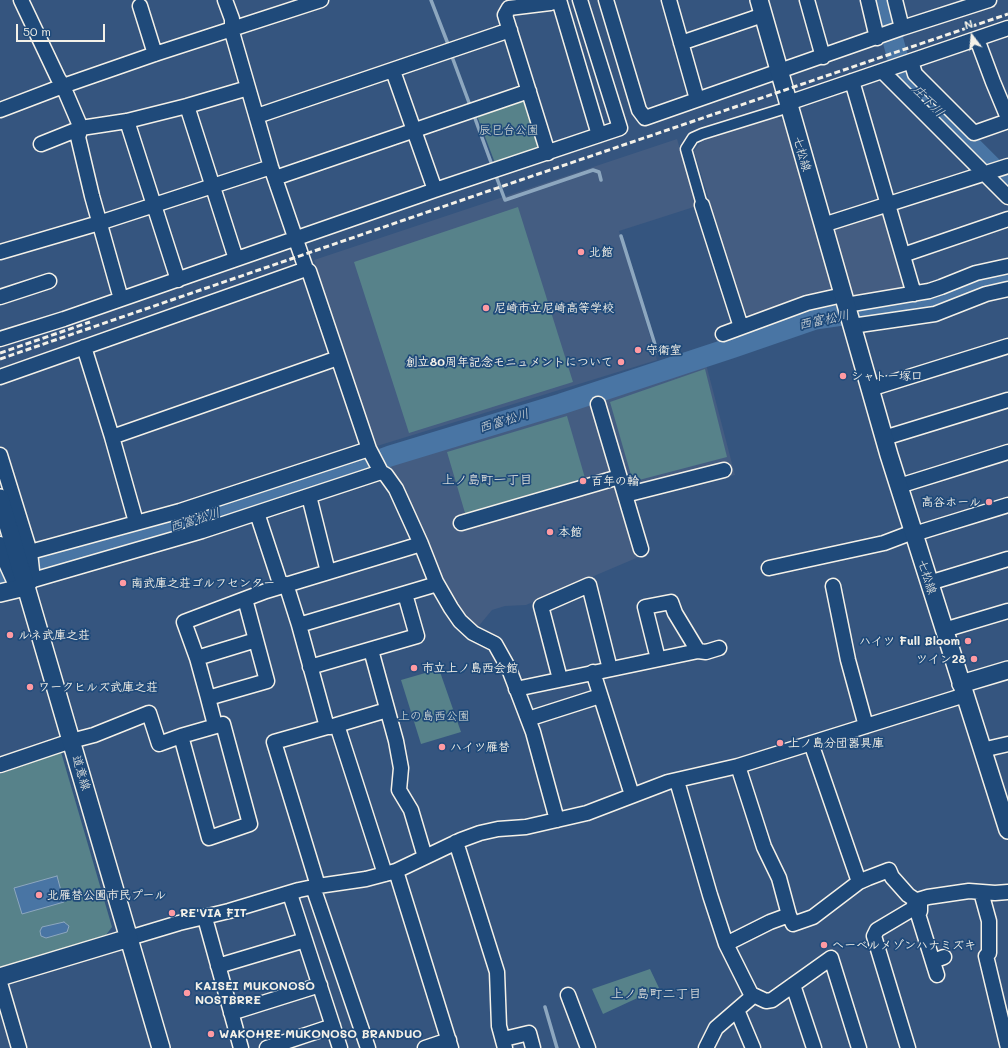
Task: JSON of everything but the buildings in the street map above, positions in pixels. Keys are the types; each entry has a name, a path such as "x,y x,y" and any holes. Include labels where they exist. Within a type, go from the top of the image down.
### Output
{"street":[{"path":"21,0 63,86 81,128 78,137 99,223 121,299"},
{"path":"225,0 232,19 232,32 273,172 306,269 309,271 370,451 380,470 386,475 396,489 437,584 460,621 472,633 495,644 500,650 528,719 544,770 546,783 557,820"},
{"path":"0,110 155,54 321,0"},
{"path":"548,153 505,15 509,8 550,3 559,0 599,135"},
{"path":"0,339 178,280 435,190 620,128 580,0"},
{"path":"606,0 640,110 645,118 900,29 989,0"},
{"path":"669,0 697,100"},
{"path":"808,0 823,57"},
{"path":"868,0 880,37"},
{"path":"894,0 900,29"},
{"path":"140,6 155,54"},
{"path":"681,43 761,8"},
{"name":"七松線","path":"761,8 884,438 1008,830"},
{"path":"257,116 510,30"},
{"path":"741,327 686,150 692,138 977,38 1007,30"},
{"path":"977,38 992,82 1008,118"},
{"path":"910,62 915,74 974,133 1008,121"},
{"path":"886,70 1008,197"},
{"path":"392,71 435,190"},
{"path":"852,81 914,294"},
{"path":"41,144 81,128 127,121 187,106 248,88"},
{"path":"0,252 99,223 213,186 273,172 414,129 529,91"},
{"path":"187,106 236,259"},
{"path":"127,121 155,204 178,280"},
{"path":"822,224 1007,167"},
{"path":"903,255 1008,219"},
{"path":"847,311 941,288 976,273 1008,266"},
{"path":"0,377 306,269"},
{"path":"0,297 49,281"},
{"path":"723,334 807,303 847,311 935,314 986,294 1008,289"},
{"path":"870,389 1008,346"},
{"path":"84,347 112,437 136,522"},
{"path":"112,437 338,358"},
{"path":"884,438 1008,400"},
{"path":"598,404 641,549"},
{"path":"15,560 136,522 180,511 370,451"},
{"path":"899,486 1008,452"},
{"path":"0,455 15,560"},
{"path":"0,594 25,580 195,533 309,496 380,470"},
{"path":"625,494 724,470"},
{"path":"461,523 620,477"},
{"path":"309,496 328,572"},
{"name":"道意線","path":"0,498 15,560 25,580 161,1048"},
{"path":"769,568 884,543 1008,505"},
{"path":"257,513 299,625 310,667 390,872 450,1044 425,1048"},
{"path":"0,544 15,560"},
{"path":"215,725 197,658 184,622 283,585 421,544"},
{"path":"929,583 1008,559"},
{"path":"299,625 437,584"},
{"path":"560,679 541,606 589,585 610,669"},
{"path":"833,586 848,660 866,726"},
{"path":"310,667 417,636 405,594"},
{"path":"208,698 267,681 245,599"},
{"path":"658,659 645,607 671,602 675,613 698,651"},
{"path":"944,630 1008,611"},
{"path":"197,658 256,640"},
{"path":"516,689 593,672 698,651 706,652 719,648"},
{"path":"371,650 396,742 401,768 399,790 411,810 425,857"},
{"path":"0,977 179,923 204,918 316,886 366,879 390,872 456,842 480,833 498,829 526,827 587,813 655,786 738,766 866,726 963,690 1008,670"},
{"path":"593,672 632,795"},
{"path":"528,719 600,696"},
{"path":"368,1048 316,886 274,742 387,710"},
{"path":"0,765 71,741 94,735 149,713 159,744 181,736 215,725 223,724 250,824 209,838 181,736"},
{"path":"811,744 859,882"},
{"path":"982,750 1008,744"},
{"path":"738,766 764,847 779,878 789,915 793,924 813,917 859,882 889,870 892,877 908,895 918,900 920,903 920,911 918,914 938,959 937,975"},
{"path":"677,781 710,895 726,944 751,994 769,1001 831,958 859,1048"},
{"path":"456,842 497,972 499,1026 505,1044 529,1033 533,1048"},
{"path":"908,1048 874,936 877,930 914,908 914,904 918,900 928,897 970,891 1008,892"},
{"path":"981,892 989,921 989,953 986,956 1008,1048"},
{"path":"290,894 340,1048"},
{"path":"726,944 770,922 789,915"},
{"path":"204,918 241,1048"},
{"path":"218,966 305,940"},
{"path":"0,983 19,1048"},
{"path":"231,1013 320,985"},
{"path":"793,985 814,1048"},
{"path":"568,995 588,1048"},
{"path":"706,1048 716,1028 753,996"},
{"path":"737,1010 754,1048"},
{"path":"267,1048 333,1026"}],"shaded area":[{"path":"775,117 784,121 832,288 829,292 753,316 744,313 694,151 702,141"},
{"name":"尼崎市立尼崎高等学校","path":"677,139 697,206 619,231 657,360 377,446 314,260"},
{"path":"880,214 887,217 906,286 904,291 860,300 848,296 832,236 838,226"},
{"path":"706,364 735,475 635,500 648,549 641,556 526,605 505,606 492,610 477,628 459,614 389,465 607,398"},
{"name":"北雁替公園市民プール","path":"57,876 64,902 22,914 14,888"},
{"path":"64,922 69,926 67,932 46,938 41,936 40,931 42,927"}],"green space":[{"name":"辰巳台公園","path":"524,98 540,148 495,163 476,113"},
{"path":"518,207 573,382 409,433 354,262"},
{"path":"705,369 727,457 639,480 631,475 610,402"},
{"path":"567,416 585,478 465,513 447,452"},
{"name":"上の島西公園","path":"439,669 461,732 421,744 401,680"},
{"path":"61,752 112,927 106,935 0,967 0,774"},
{"path":"650,969 659,988 603,1014 592,989"}],"waterway":[{"path":"431,0 448,44"},
{"name":"庄下川","path":"882,0 903,77 1008,183"},
{"path":"451,54 471,108"},
{"path":"473,113 492,165"},
{"path":"496,176 505,200 593,170 599,172 601,180"},
{"path":"621,236 657,351"},
{"name":"西富松川","path":"0,574 186,524 390,456 561,404 815,319 932,302 972,284 1008,277"},
{"name":"西富松川","path":"662,365 664,370"},
{"path":"545,1007 557,1048"}],"railway":[{"path":"0,359 1008,14"},
{"path":"0,353 90,322"}],"place":[{"name":"北館","path":"581,252"},
{"name":"尼崎市立尼崎高等学校","path":"486,308"},
{"name":"守衛室","path":"638,350"},
{"name":"創立80周年記念モニュメントについて","path":"621,362"},
{"name":"シャトー塚口","path":"843,376"},
{"name":"百年の輪","path":"583,481"},
{"name":"高谷ホール","path":"989,502"},
{"name":"本館","path":"550,532"},
{"name":"南武庫之荘ゴルフセンター","path":"123,583"},
{"name":"ルネ武庫之荘","path":"10,635"},
{"name":"ハイツ Full Bloom","path":"968,641"},
{"name":"ツイン28","path":"974,659"},
{"name":"市立上ノ島西会館","path":"414,668"},
{"name":"ワークヒルズ武庫之荘","path":"30,687"},
{"name":"上ノ島分団器具庫","path":"780,743"},
{"name":"ハイツ雁替","path":"442,747"},
{"name":"北雁替公園市民プール","path":"39,895"},
{"name":"RE'VIA FIT","path":"172,913"},
{"name":"ヘーベルメゾンハナミズキ","path":"824,945"},
{"name":"KAISEI MUKONOSO NOSTBRRE","path":"187,993"},
{"name":"WAKOHRE MUKONOSO BRANDUO","path":"211,1034"}],"district":[{"name":"上ノ島町一丁目","path":"487,480"},
{"name":"上ノ島町二丁目","path":"656,994"}]}
